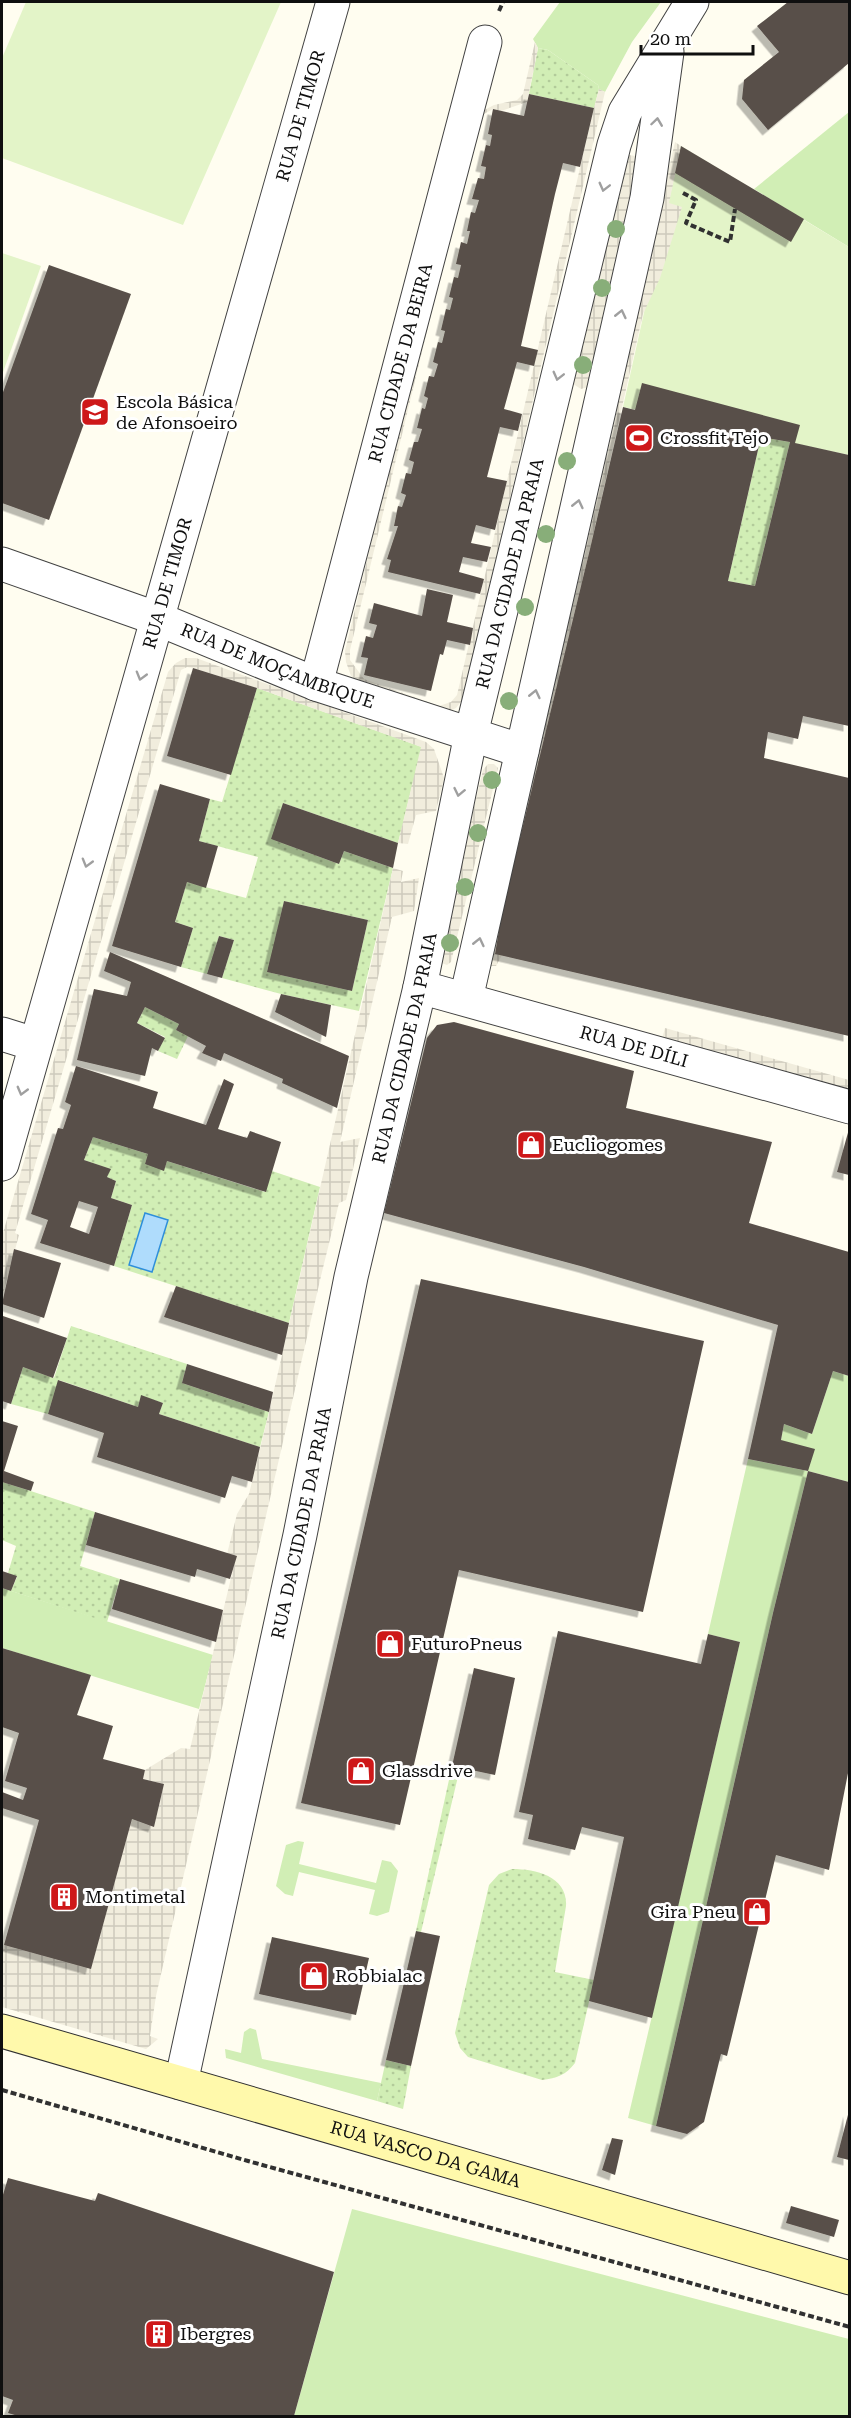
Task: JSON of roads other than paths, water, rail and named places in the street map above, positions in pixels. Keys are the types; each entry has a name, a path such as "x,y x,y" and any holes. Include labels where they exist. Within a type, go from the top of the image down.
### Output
{"main road":[{"name":"RUA VASCO DA GAMA","path":"2,2031 849,2278"}],"street":[{"name":"RUA DE TIMOR","path":"2,1164 34,1044 158,619 333,2"},
{"name":"RUA DA CIDADE DA PRAIA","path":"181,2083 298,1547 351,1277 420,987 471,734 614,145 625,112 692,2"},
{"path":"466,999 647,198 669,38"},
{"name":"RUA CIDADE DA BEIRA","path":"316,684 485,42"},
{"name":"RUA DE MOÇAMBIQUE","path":"2,564 158,619 316,684 522,751"},
{"name":"RUA DE DÍLI","path":"420,987 849,1107"},
{"path":"2,1034 34,1044"}],"water":[{"path":"145,1213 168,1220 152,1272 129,1265"}],"place":[{"name":"Escola Básica de Afonsoeiro","path":"95,412"},
{"name":"Crossfit Tejo","path":"639,438"},
{"name":"Eucliogomes","path":"531,1145"},
{"name":"FuturoPneus","path":"390,1644"},
{"name":"Glassdrive","path":"361,1771"},
{"name":"Montimetal","path":"64,1897"},
{"name":"Gira Pneu","path":"757,1912"},
{"name":"Robbialac","path":"314,1976"},
{"name":"Ibergres","path":"159,2334"}]}
